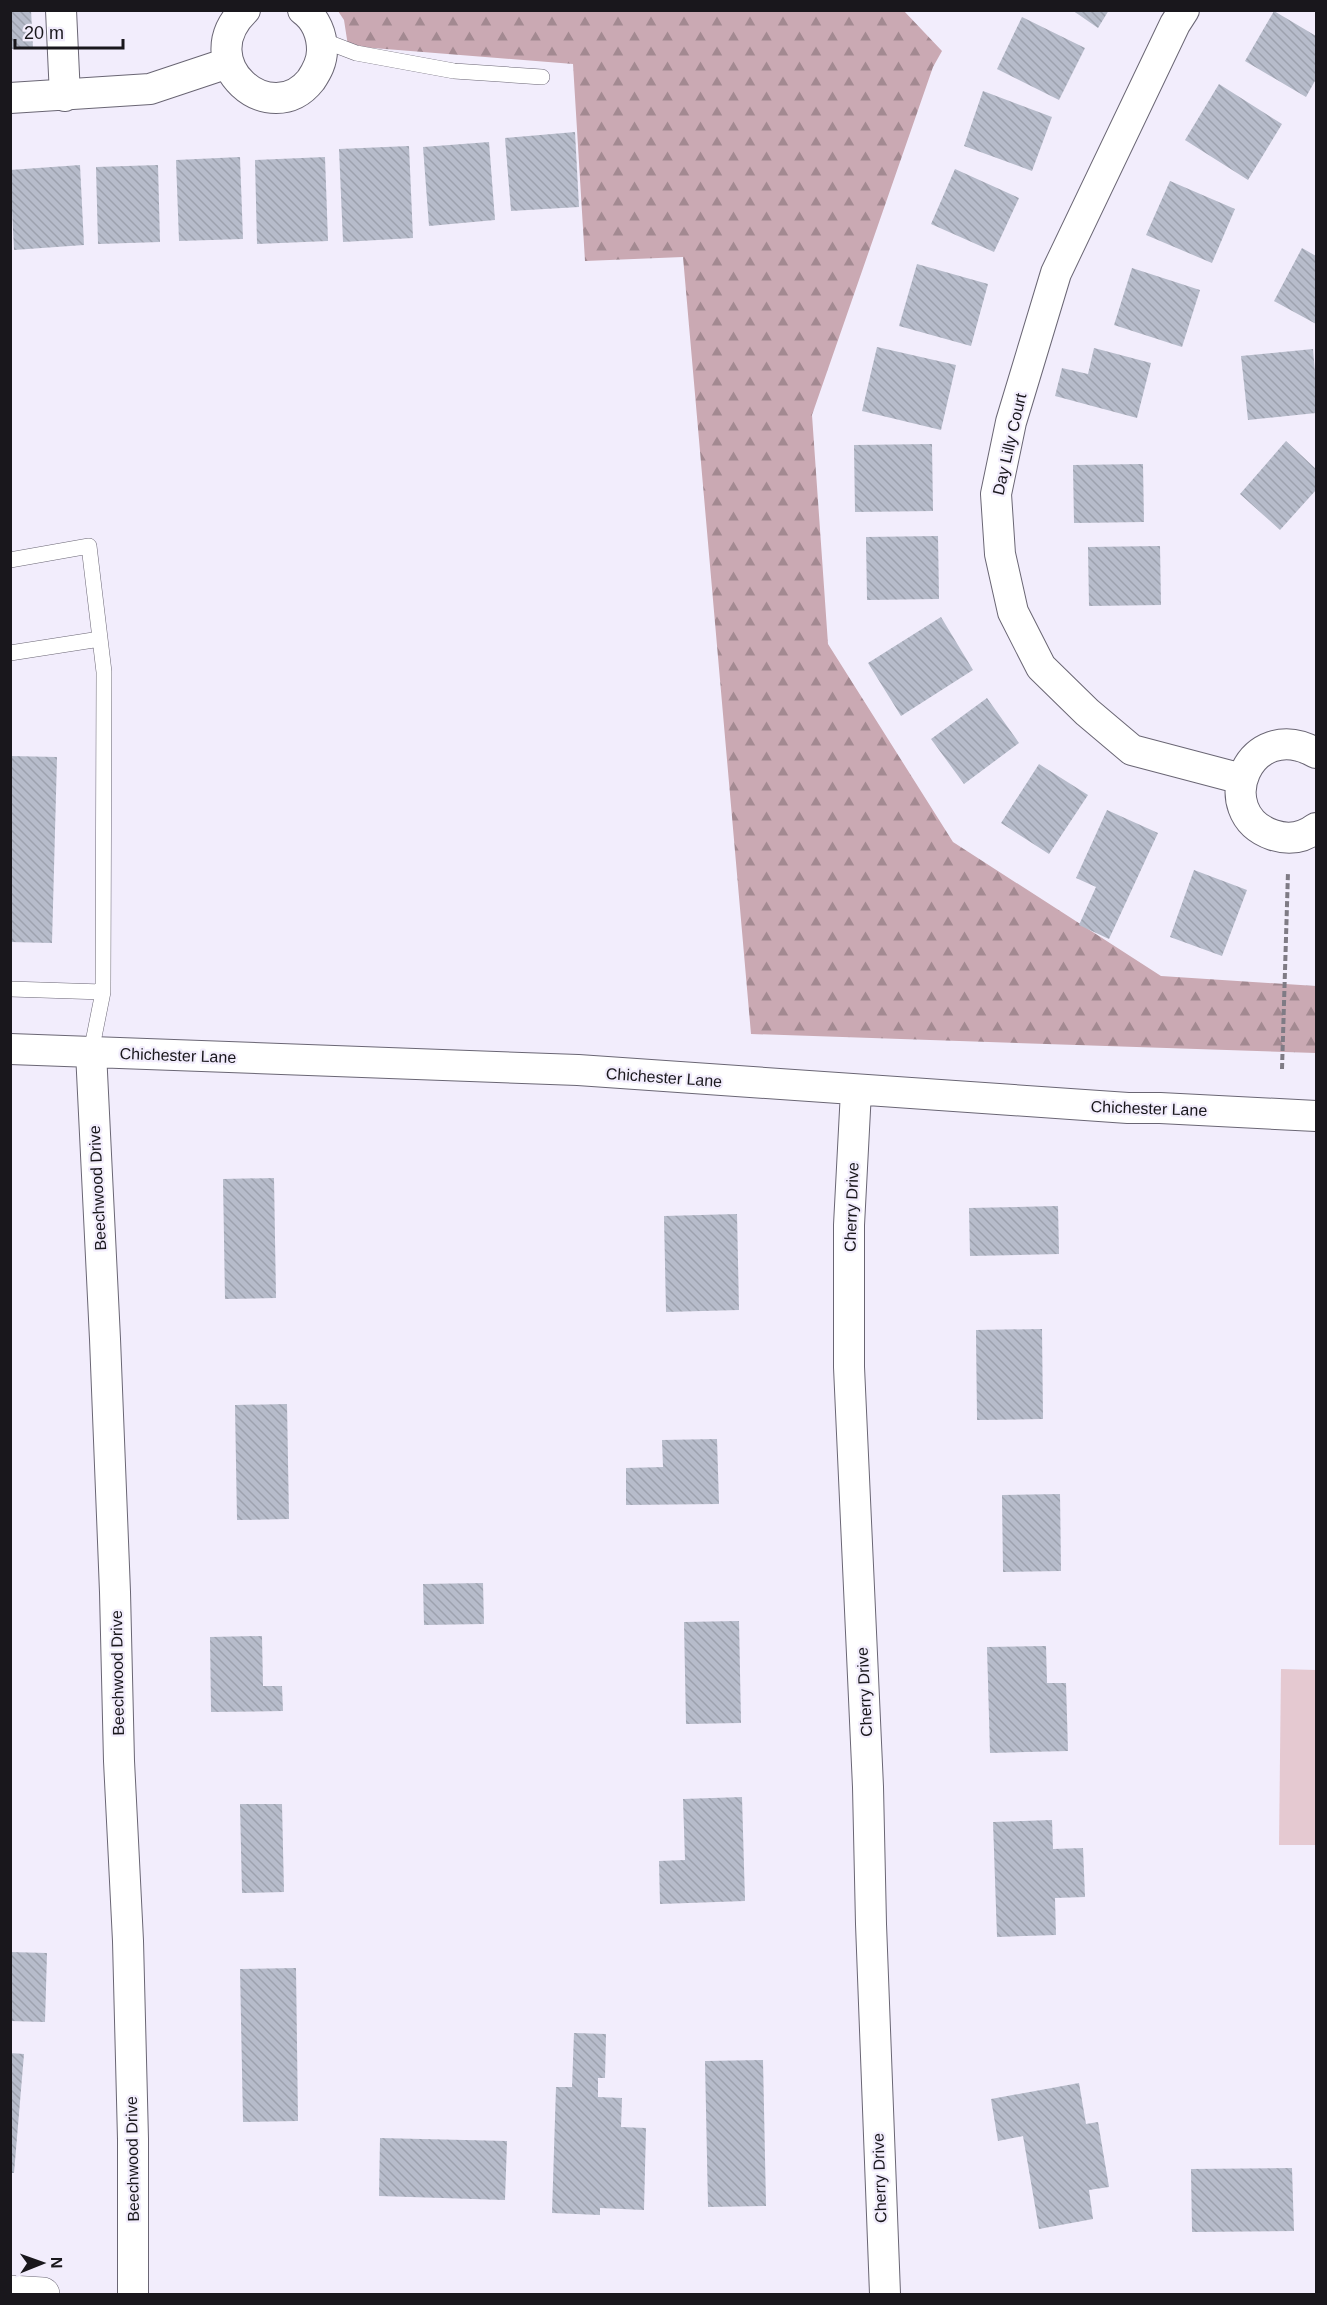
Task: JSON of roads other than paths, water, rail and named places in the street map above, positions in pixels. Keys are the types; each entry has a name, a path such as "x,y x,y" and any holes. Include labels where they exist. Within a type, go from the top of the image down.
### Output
{"main road":[{"path":"10,2292 43,2295"}],"street":[{"path":"61,10 65,96"},
{"path":"245,10 236,19 229,32 225,48 228,63 235,78 247,89 261,96 278,98 293,94 307,85 317,72 322,57 322,40 316,25 303,10"},
{"name":"Day Lilly Court","path":"1184,10 1056,273 1011,422 996,494 1000,554 1013,612 1041,667 1087,712 1132,750 1242,779"},
{"path":"10,98 150,89 228,63"},
{"path":"1317,753 1296,744 1273,745 1259,752 1248,764 1242,779 1240,794 1244,809 1253,822 1265,832 1280,837 1295,838 1317,828"},
{"name":"Chichester Lane","path":"10,1049 578,1071 1128,1108 1317,1116"},
{"name":"Beechwood Drive","path":"91,1052 128,1941 133,2139 133,2295"},
{"name":"Cherry Drive","path":"856,1091 849,1225 849,1367 868,1787 871,1936 885,2295"}],"lane":[{"path":"322,40 356,53 454,70 542,77"},
{"path":"10,560 89,546 104,672 103,992 91,1052"},
{"path":"10,653 100,639"},
{"path":"10,988 103,992"}]}
